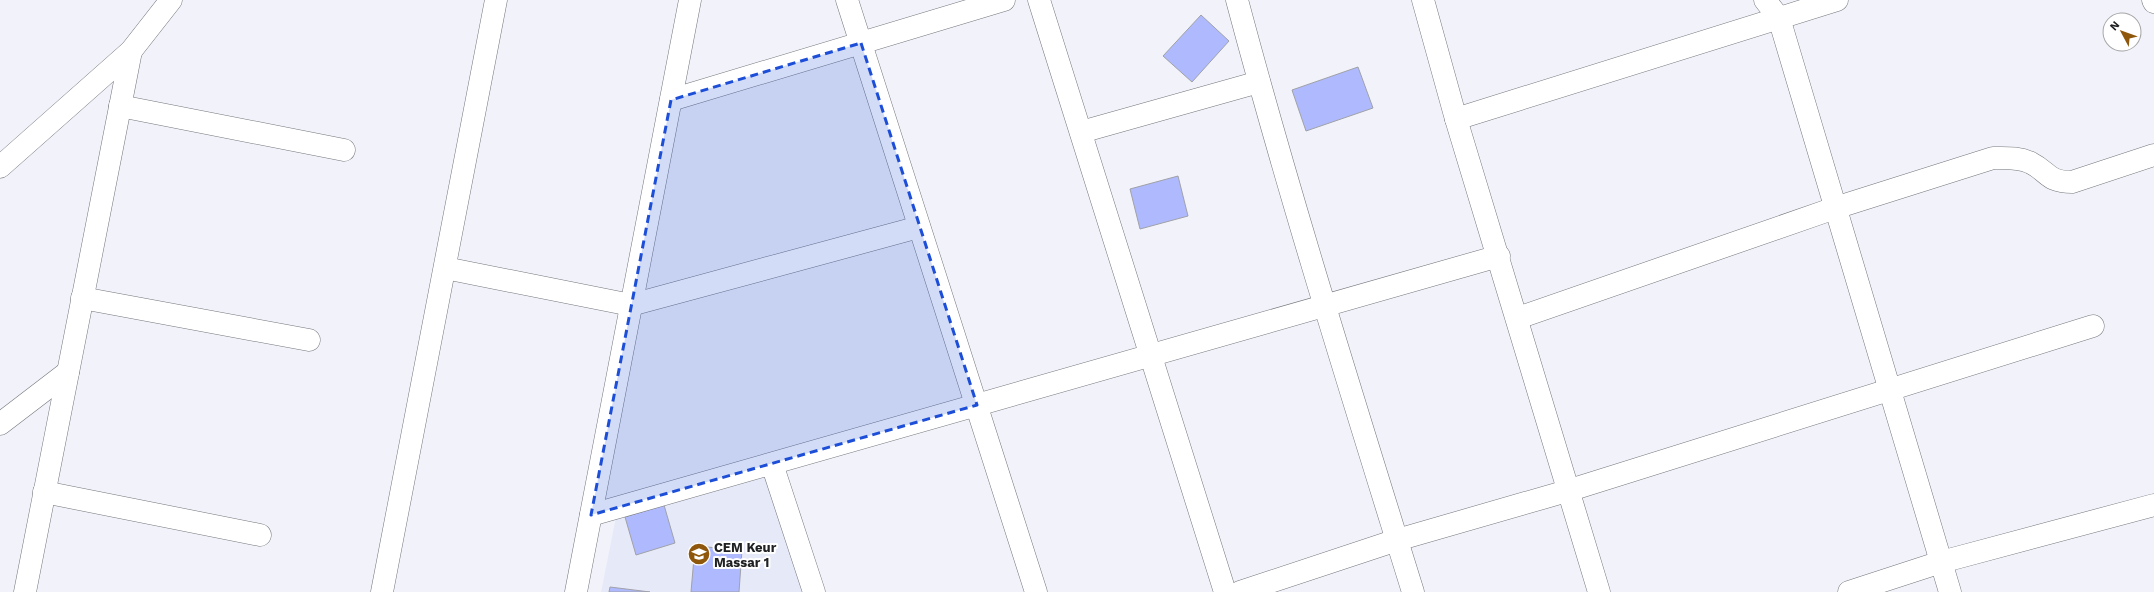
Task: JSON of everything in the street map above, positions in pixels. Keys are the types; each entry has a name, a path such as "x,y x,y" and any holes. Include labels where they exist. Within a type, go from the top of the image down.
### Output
{"street":[{"path":"0,167 131,51 171,0"},
{"path":"576,592 690,0"},
{"path":"847,0 1036,592"},
{"path":"671,100 1004,0"},
{"path":"1039,0 1225,592"},
{"path":"1237,0 1259,82 1325,305 1413,592"},
{"path":"1423,0 1456,119 1518,318 1567,491 1599,592"},
{"path":"1765,0 1779,18 1950,592"},
{"path":"1456,119 1837,0"},
{"path":"382,592 445,268 492,1"},
{"path":"25,592 131,51"},
{"path":"1080,132 1259,82"},
{"path":"120,106 344,150"},
{"path":"1518,318 1836,208 1994,158 2011,158 2031,163 2046,176 2059,182 2072,182 2154,155"},
{"path":"445,268 631,305 919,227"},
{"path":"591,515 1499,256"},
{"path":"82,298 309,340"},
{"path":"1240,592 1397,540 1567,491 2093,326"},
{"path":"0,424 68,372"},
{"path":"772,464 814,592"},
{"path":"44,492 260,535"},
{"path":"1849,592 1941,562 2154,505"}],"highlighted area":[{"path":"861,43 977,405 591,515 671,100"}],"shaded area":[{"name":"CEM Keur Massar 1","path":"766,475 802,592 601,592 616,517"}],"building":[{"path":"1201,15 1229,41 1192,82 1163,56"},
{"path":"1358,67 1373,108 1306,131 1292,90"},
{"path":"1178,176 1188,216 1140,229 1130,189"},
{"path":"664,505 675,543 636,555 625,517"},
{"path":"695,546 742,550 739,592 691,592"},
{"path":"610,587 650,592 609,592"}],"place":[{"name":"CEM Keur Massar 1","path":"699,554"}]}
